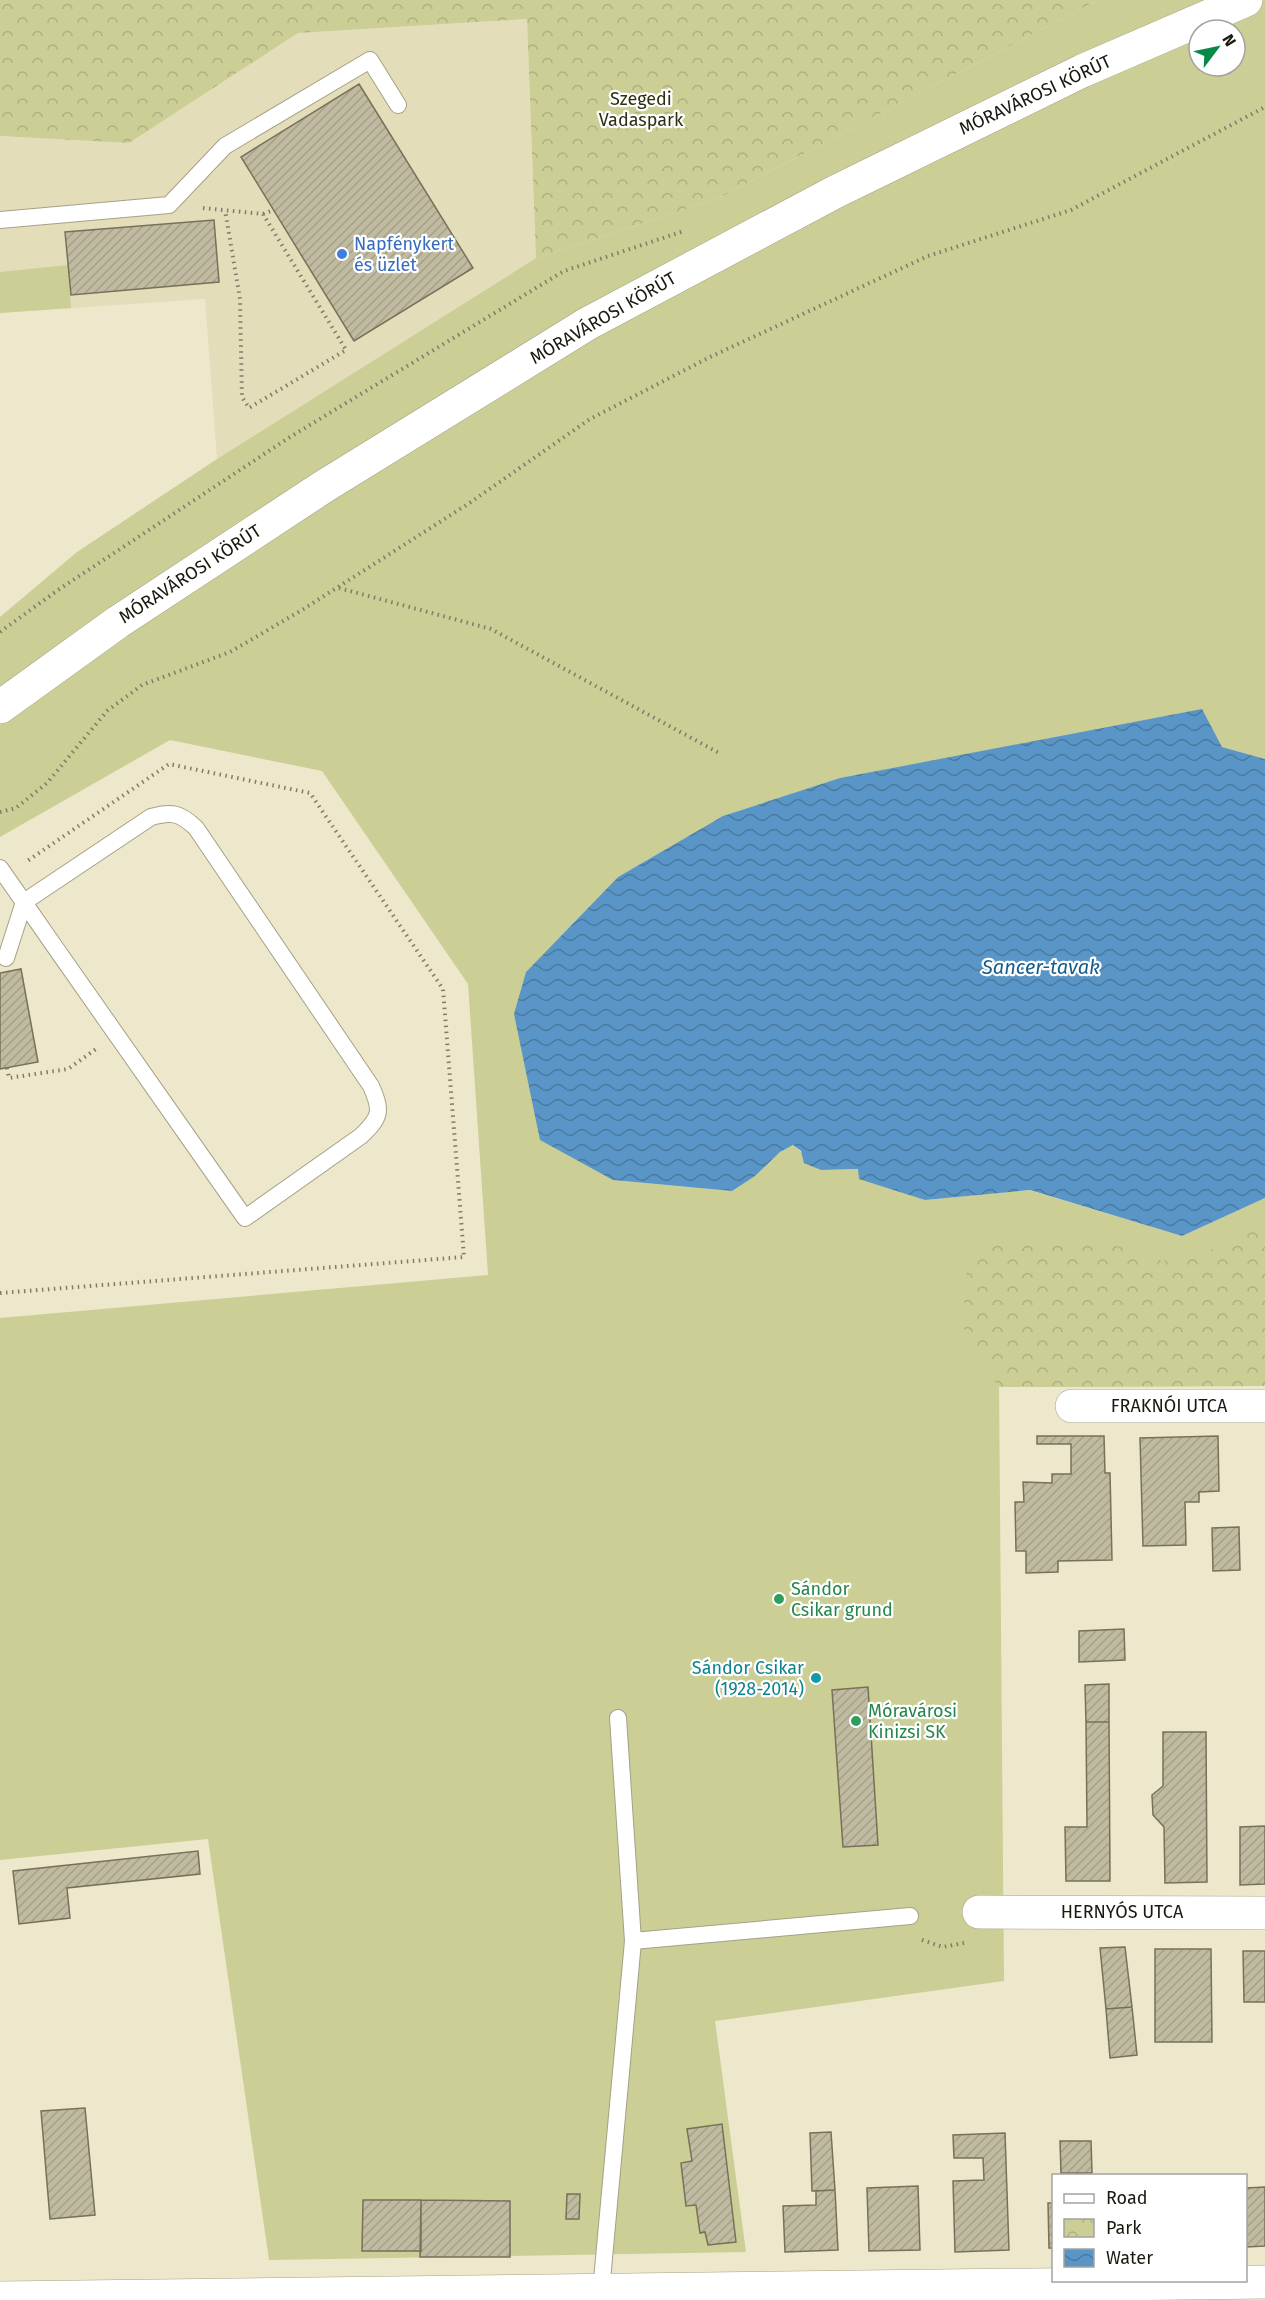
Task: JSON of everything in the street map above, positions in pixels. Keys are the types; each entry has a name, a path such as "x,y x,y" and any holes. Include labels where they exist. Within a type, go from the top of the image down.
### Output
{"street":[{"name":"MÓRAVÁROSI KÖRÚT","path":"0,707 118,622 294,507 587,324 845,186 1082,71 1246,0"},
{"name":"FRAKNÓI UTCA","path":"1072,1406 1265,1406"},
{"name":"HERNYÓS UTCA","path":"979,1912 1265,1913"},
{"path":"0,2298 602,2295 1265,2282"}],"lane":[{"path":"0,220 169,205 225,146 370,60 398,105"},
{"path":"3,872 24,902 245,1218 361,1136 374,1123 379,1106 371,1086 196,828 182,815 164,813 151,817 24,902 6,958"},
{"path":"602,2295 633,1941 618,1718"},
{"path":"633,1941 910,1916"}],"path":[{"path":"0,812 16,808 47,783 107,711 142,685 230,652 339,587 468,504 600,414 710,357 928,256 1071,210 1265,106"},
{"path":"169,205 263,214 274,210"},
{"path":"225,210 240,299 242,397 249,408 346,350 263,214"},
{"path":"339,587 491,629 719,753"},
{"path":"0,1293 464,1257 443,989 310,793 169,764 3,872"},
{"path":"7,1068 9,1078 68,1069 117,1035"}],"shaded area":[{"path":"527,19 536,258 217,459 205,299 0,313 0,136 129,143 298,33"}],"green space":[{"name":"Szegedi Vadaspark","path":"0,0 1098,0 715,200 536,258 527,19 298,33 129,143 0,136"},
{"path":"1098,0 1265,0 1265,759 1222,747 1202,710 841,778 723,816 618,877 526,972 613,1180 732,1191 780,1152 793,1145 821,1170 859,1169 925,1200 1029,1190 1182,1236 1265,1198 1265,1386 999,1387 1004,1981 715,2021 746,2252 269,2260 208,1839 0,1860 0,1318 488,1275 468,984 322,771 170,740 0,837 0,617 77,552 217,459 536,258 715,200"},
{"path":"68,265 71,308 0,313 0,272"},
{"path":"1265,1223 1265,1386 999,1387 964,1336 964,1281 974,1249 1030,1241 1077,1240 1121,1247 1162,1261 1205,1253"}],"water":[{"name":"Sancer-tavak","path":"1202,709 1222,747 1265,759 1265,1198 1182,1236 1030,1190 925,1200 859,1179 858,1169 821,1170 804,1163 801,1151 793,1145 780,1152 755,1176 732,1191 613,1180 540,1140 514,1014 526,972 618,877 723,816 840,778"}],"building":[{"path":"359,84 473,268 354,341 241,157"},
{"path":"214,220 219,282 71,295 65,232"},
{"path":"21,969 38,1062 0,1069 0,973"},
{"path":"1037,1436 1104,1436 1105,1473 1110,1473 1112,1560 1058,1561 1058,1572 1026,1573 1026,1551 1016,1551 1015,1502 1024,1502 1023,1482 1052,1483 1052,1474 1071,1474 1071,1444 1037,1444"},
{"path":"1218,1436 1219,1491 1199,1492 1199,1502 1185,1502 1186,1545 1143,1546 1140,1438"},
{"path":"1239,1527 1240,1570 1213,1571 1212,1528"},
{"path":"1124,1629 1125,1660 1079,1662 1079,1631"},
{"path":"1109,1684 1109,1722 1086,1722 1085,1685"},
{"path":"868,1687 878,1845 843,1847 832,1690"},
{"path":"1086,1722 1109,1722 1110,1881 1066,1881 1065,1827 1087,1827"},
{"path":"1163,1732 1206,1732 1207,1882 1165,1883 1164,1827 1153,1815 1152,1795 1163,1786"},
{"path":"1265,1826 1265,1884 1240,1885 1240,1827"},
{"path":"198,1851 200,1874 67,1888 70,1918 19,1924 13,1871"},
{"path":"1125,1947 1132,2007 1106,2009 1100,1948"},
{"path":"1155,1949 1211,1949 1212,2042 1155,2042"},
{"path":"1243,1951 1265,1951 1265,2002 1244,2002"},
{"path":"1132,2007 1137,2055 1110,2058 1106,2009"},
{"path":"85,2108 95,2215 50,2219 41,2111"},
{"path":"722,2124 736,2242 708,2245 705,2232 700,2233 696,2205 686,2206 681,2163 692,2161 687,2129"},
{"path":"831,2132 835,2190 812,2191 810,2133"},
{"path":"1005,2133 1009,2250 955,2252 953,2181 984,2180 983,2158 954,2158 953,2135"},
{"path":"1060,2141 1091,2141 1092,2173 1061,2173"},
{"path":"918,2186 920,2250 869,2251 867,2188"},
{"path":"1265,2187 1265,2246 1247,2247 1247,2188"},
{"path":"835,2190 838,2250 785,2252 783,2206 816,2205 816,2191"},
{"path":"567,2194 580,2194 579,2219 566,2219"},
{"path":"363,2200 421,2200 421,2251 362,2251"},
{"path":"421,2200 510,2201 510,2257 420,2257"},
{"path":"1048,2203 1052,2203 1052,2248 1049,2248"}],"place":[{"name":"Napfénykert és üzlet","path":"342,254"},
{"name":"Sándor Csikar grund","path":"779,1599"},
{"name":"Sándor Csikar (1928-2014)","path":"816,1678"},
{"name":"Móravárosi Kinizsi SK","path":"856,1721"}]}
